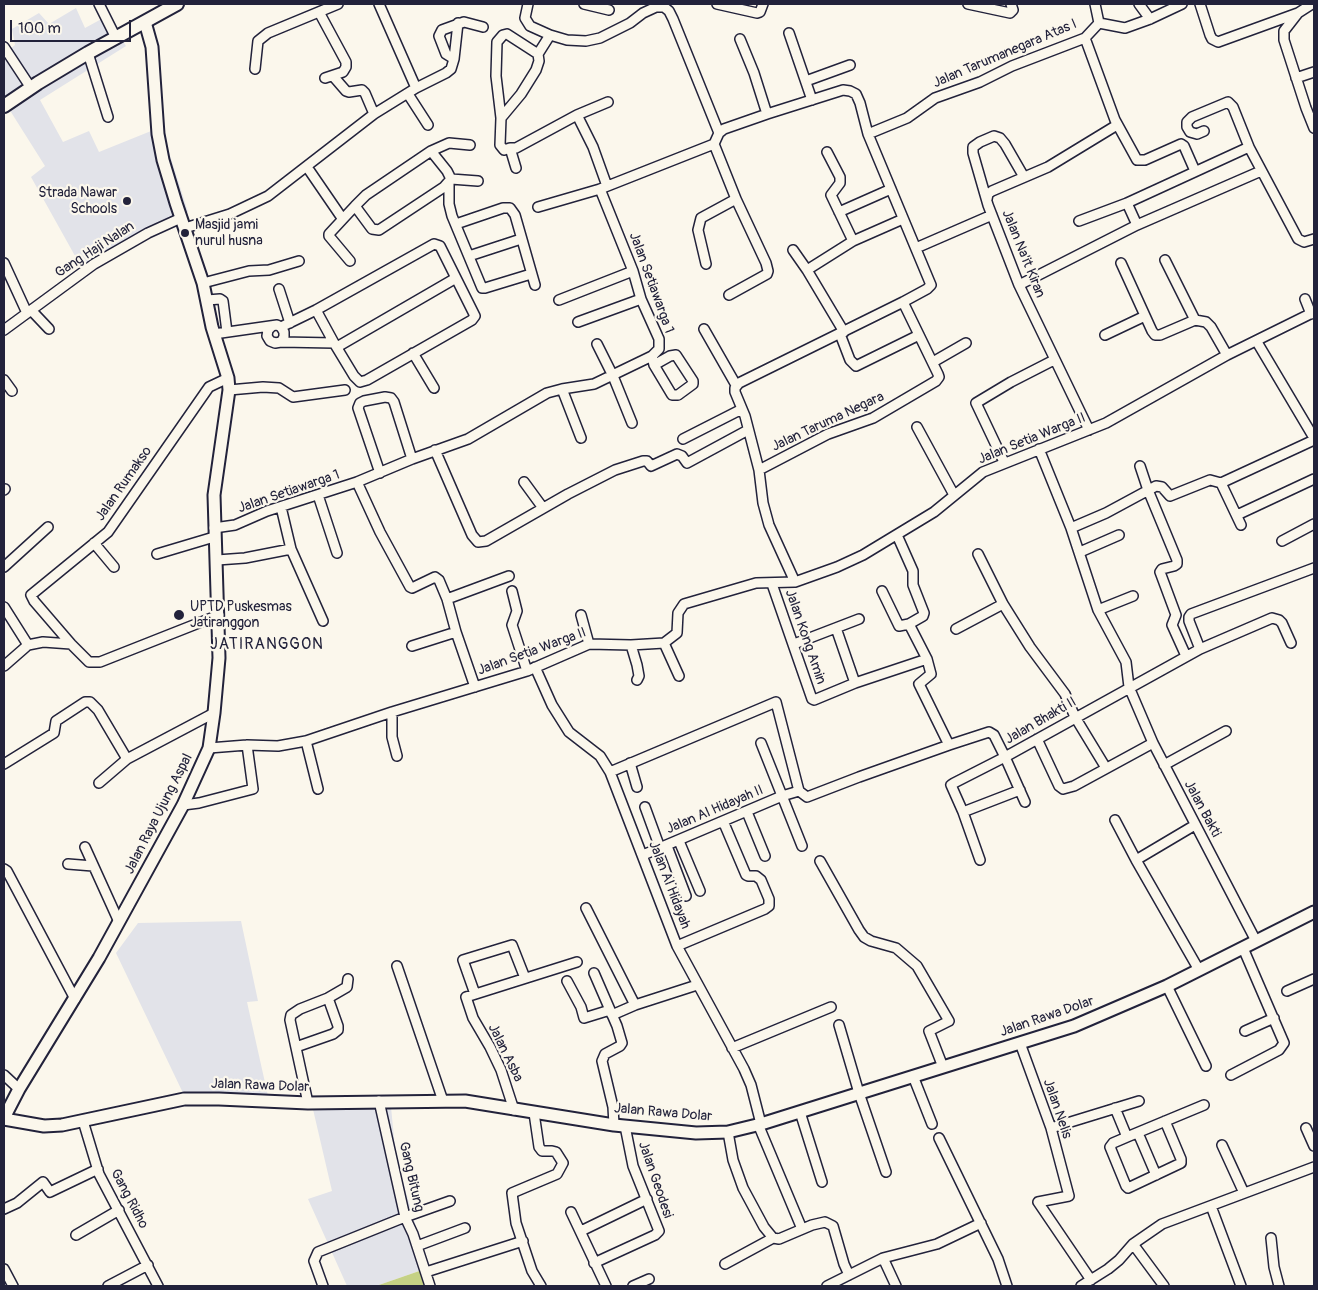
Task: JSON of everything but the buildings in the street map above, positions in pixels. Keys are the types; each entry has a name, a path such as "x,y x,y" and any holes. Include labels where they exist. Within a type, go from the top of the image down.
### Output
{"main road":[{"path":"4,106 88,53 174,5"}],"street":[{"path":"99,4 116,38"},
{"path":"255,69 258,42 268,33 338,4"},
{"path":"378,4 416,88"},
{"path":"528,4 525,18 527,24 550,35 567,40 586,41 600,38 656,7 664,7 673,19 719,133"},
{"path":"584,4 609,10"},
{"path":"717,4 757,13 760,12 763,4"},
{"path":"968,4 1010,13 1013,10 1011,4"},
{"path":"1095,4 1098,24 1125,28 1182,4"},
{"path":"1139,4 1150,17"},
{"path":"1200,4 1210,35 1212,39 1218,42 1298,13 1312,4"},
{"path":"319,12 346,62 343,72 329,77 346,91 362,90 366,94 374,114"},
{"path":"1298,13 1283,35 1314,128"},
{"name":"Jalan Raya Ujung Aspal","path":"4,1118 19,1089 119,922 183,804 209,748 214,713 219,658 219,615 214,532 214,495 229,390 228,378 226,366 214,334 203,283 163,160 159,142 152,47 145,22"},
{"path":"458,23 454,59 446,54 439,36 442,30 458,23 469,22 483,27"},
{"name":"Jalan Tarumanegara Atas I","path":"868,134 907,118 935,98 980,82 1012,66 1084,38 1098,24"},
{"path":"789,33 812,100"},
{"path":"538,54 507,34 503,35 497,42 497,84 501,118 501,148 504,150 516,148 576,115 608,102"},
{"path":"501,118 521,94 536,70 539,61 538,54 550,35"},
{"path":"1084,38 1117,125 1137,160 1145,160 1181,144 1184,146 1196,172"},
{"path":"740,39 754,73 767,114"},
{"path":"4,47 31,88"},
{"path":"88,53 108,116"},
{"name":"Gang Haji Nalan","path":"4,330 94,264 148,233 183,223 230,214 268,196 374,114 416,88 446,73 451,69 454,59"},
{"path":"806,81 850,65"},
{"path":"1296,78 1314,72"},
{"path":"538,207 603,187 714,144 719,133 724,130 767,114 843,90 850,90 856,94 868,134 931,284 927,290 904,302 736,385"},
{"path":"408,94 428,124"},
{"path":"1204,131 1197,134 1190,132 1187,122 1228,102 1233,107 1249,147 1298,239 1304,242 1314,239"},
{"name":"Jalan Setiawarga 1","path":"157,554 267,511 357,482 412,458 468,439 547,393 594,384 653,360 659,349 659,339 641,299 603,187 593,147 576,115"},
{"name":"Jalan Na'it Kiran","path":"1089,430 1019,285 987,199 988,194 1078,150 1117,125"},
{"path":"987,199 972,153 973,147 980,142 994,136 1002,140 1024,178"},
{"path":"350,261 329,234 354,206 366,195 431,151 449,143 470,145"},
{"path":"714,144 768,271 767,274 730,295"},
{"path":"1079,221 1127,203 1249,147"},
{"path":"510,148 516,168"},
{"path":"431,151 447,171 450,181 449,204 452,216 482,288 531,274"},
{"path":"827,152 840,177 840,183 831,195 853,242"},
{"path":"307,167 342,218"},
{"path":"1019,285 1137,225 1261,171"},
{"path":"354,206 372,229 379,230 450,181 478,181"},
{"path":"839,212 891,189"},
{"path":"706,264 698,230 700,218 736,199"},
{"path":"1127,203 1137,225"},
{"path":"456,224 503,208 510,208 515,214 535,285"},
{"path":"916,248 992,215"},
{"path":"807,270 853,242 903,219"},
{"path":"469,256 521,239"},
{"path":"316,310 335,345 354,376 360,382 367,380 473,319 474,312 440,246 434,244 316,310 290,323 268,330 267,336 275,344 281,342 335,345 456,278"},
{"path":"793,250 807,270 842,333 850,360 856,366 919,335"},
{"path":"1165,260 1195,320"},
{"path":"203,283 249,271 269,270 299,261"},
{"path":"4,263 29,311 48,329"},
{"path":"1121,263 1152,331 1158,336 1195,320 1206,322 1211,327 1227,355"},
{"path":"559,300 632,271"},
{"path":"279,288 290,323"},
{"path":"207,300 220,299 223,301 227,332"},
{"path":"578,322 641,299"},
{"path":"1305,300 1312,313"},
{"name":"Jalan Taruma Negara","path":"759,470 828,434 873,418 929,386 939,377 904,302"},
{"name":"Jalan Setia Warga II","path":"209,748 247,745 278,746 306,741 531,669 589,644 631,645 664,643 677,633 678,613 684,604 756,583 795,582 837,567 863,555 934,512 983,472 1117,417 1227,355 1257,342 1312,313"},
{"path":"1105,335 1144,316"},
{"path":"214,334 277,327 284,332 284,338 281,342"},
{"path":"704,329 736,385 735,392 742,409 759,470 763,503 769,525 795,582"},
{"path":"1071,528 1106,513 1156,486 1161,486 1170,496 1210,480 1221,483 1314,439 1257,342"},
{"path":"933,362 966,343"},
{"path":"597,344 613,376 632,423"},
{"path":"412,353 434,388"},
{"path":"676,355 694,384 678,395 672,394 653,360 676,355"},
{"path":"1004,462 976,403 1054,360"},
{"name":"Jalan Rumakso","path":"70,644 31,595 108,532 209,387 228,378"},
{"path":"4,380 12,391"},
{"path":"229,390 263,387 280,388 293,397 345,390"},
{"path":"562,389 581,438"},
{"path":"380,473 358,408 360,403 364,401 386,397 391,398 394,402 412,458"},
{"path":"683,439 742,409"},
{"path":"916,427 954,494"},
{"path":"435,450 472,535 478,542 486,541 615,470 642,461 647,461 651,466 677,454 682,456 687,462 748,430"},
{"name":"Jalan Bakti","path":"1039,449 1080,552 1098,610 1122,653 1127,668 1129,687 1153,743 1256,941"},
{"path":"1140,466 1177,560 1177,564 1162,569 1160,572 1176,614 1172,625 1186,656"},
{"path":"1238,515 1314,479"},
{"path":"357,482 380,532 410,587 412,588 437,578 447,599 475,687"},
{"path":"524,482 543,508"},
{"path":"1221,483 1238,515 1241,526"},
{"path":"318,495 337,553"},
{"path":"281,507 291,549 323,621"},
{"path":"1282,540 1314,524"},
{"path":"4,567 48,527"},
{"path":"882,591 900,626 909,624 923,616 924,612 913,585 913,571 897,535"},
{"path":"1080,552 1119,535"},
{"path":"94,544 114,567"},
{"path":"217,560 246,558 291,549"},
{"path":"978,554 1003,604 1030,647 1065,694 1075,717 1106,768"},
{"path":"1200,649 1189,621 1191,614 1314,568"},
{"path":"447,599 509,576"},
{"name":"Jalan Kong Amin","path":"772,584 812,699 814,700 855,683"},
{"name":"Jalan Al Hidayah","path":"512,591 517,611 512,625 531,669 570,732 600,756 610,772 677,946 751,1085 760,1124 802,1229"},
{"path":"1098,610 1133,596"},
{"path":"956,629 1003,604"},
{"path":"4,607 28,645"},
{"path":"4,666 28,645 43,642 70,644 89,662 100,662 219,615"},
{"path":"580,615 589,644"},
{"name":"Jalan Bhakti II","path":"948,746 989,732 994,735 1005,757 1186,656 1272,618 1282,623 1291,643"},
{"path":"794,644 859,619"},
{"path":"909,624 927,659 931,674 919,684 948,746"},
{"path":"836,628 855,683 927,659"},
{"path":"412,646 456,632"},
{"path":"664,643 679,676"},
{"path":"631,645 637,665 637,680"},
{"path":"4,764 54,733 56,721 85,702 90,702 98,710 127,759"},
{"path":"610,772 776,702 799,791"},
{"path":"392,712 392,737 397,756"},
{"path":"99,784 127,759 214,713"},
{"path":"1164,766 1226,731"},
{"path":"1036,739 1062,789 1074,786 1153,743"},
{"path":"306,741 318,789"},
{"path":"761,744 802,846"},
{"path":"183,804 199,803 253,789 247,745"},
{"name":"Jalan Al Hidayah II","path":"643,856 782,796 799,791 807,797 948,746"},
{"path":"980,860 951,785 1005,757 1025,802"},
{"path":"630,763 637,787"},
{"path":"963,812 1020,790"},
{"path":"645,807 686,896"},
{"path":"747,812 765,856"},
{"path":"1115,820 1200,970"},
{"path":"677,946 765,909 768,906 769,899 760,878 748,876 745,872 723,821"},
{"path":"1136,860 1195,825"},
{"path":"679,841 700,891"},
{"path":"85,847 119,922"},
{"path":"820,861 864,937 871,941 896,948 917,966 949,1021 929,1031 943,1067"},
{"path":"68,864 93,866"},
{"path":"4,868 74,999"},
{"path":"586,908 636,1005"},
{"name":"Jalan Rawa Dolar","path":"4,1118 44,1126 62,1125 184,1099 308,1103 465,1101 619,1125 696,1133 728,1132 800,1112 1074,1026 1167,986 1314,912"},
{"path":"525,978 512,945 463,960 475,994 577,962"},
{"path":"1231,1074 1279,1050 1284,1039 1243,948"},
{"path":"397,966 443,1101"},
{"path":"594,973 611,1012"},
{"path":"308,1103 290,1020 291,1015 346,988 348,979"},
{"path":"1287,991 1314,979"},
{"path":"567,981 581,1007 584,1018 636,1005 697,985"},
{"path":"1167,986 1206,1066"},
{"name":"Jalan Asba","path":"475,994 466,997 473,1018 490,1046 504,1076 514,1110"},
{"path":"296,1047 334,1034 338,1030 328,998"},
{"path":"732,1048 832,1007"},
{"name":"Jalan Geodesi","path":"594,1263 658,1232 619,1125 602,1061 606,1054 622,1043 611,1012"},
{"path":"1245,1031 1274,1018"},
{"path":"839,1025 859,1093 886,1172"},
{"name":"Jalan Nelis","path":"1020,1043 1051,1128 1069,1196 1038,1202 1091,1280"},
{"path":"4,1075 19,1089"},
{"path":"913,1076 932,1124"},
{"name":"Gang Bitung","path":"379,1101 405,1217 430,1286"},
{"path":"1051,1128 1139,1101"},
{"path":"1165,1122 1181,1163 1128,1188 1110,1147 1113,1143 1204,1105"},
{"path":"1115,1108 1127,1138"},
{"path":"800,1112 822,1182"},
{"path":"534,1113 539,1148 542,1151 552,1150 556,1152 561,1157 563,1164 557,1174 512,1193 516,1223 532,1271 541,1286"},
{"name":"Gang Ridho","path":"83,1121 98,1169 158,1286"},
{"path":"1306,1128 1314,1146"},
{"path":"728,1132 733,1160 743,1188 764,1227 774,1238"},
{"path":"1138,1133 1156,1175"},
{"path":"939,1138 998,1259 1008,1286"},
{"path":"1222,1145 1244,1193"},
{"path":"1081,1286 1119,1260 1133,1244 1162,1224 1314,1167"},
{"path":"4,1209 17,1203 43,1182 50,1192 98,1169"},
{"path":"581,1231 647,1199"},
{"path":"323,1286 314,1261 318,1252 450,1201"},
{"path":"1211,1206 1242,1286"},
{"path":"76,1235 119,1210"},
{"path":"571,1212 606,1286"},
{"path":"725,1264 774,1238 779,1239 824,1222 831,1224 849,1275"},
{"path":"827,1286 883,1258 937,1244 980,1223"},
{"path":"417,1246 465,1228"},
{"path":"1271,1238 1274,1267 1279,1286"},
{"path":"426,1272 523,1241"},
{"path":"1133,1244 1164,1286"},
{"path":"883,1258 896,1286"},
{"path":"108,1286 148,1264"},
{"path":"4,1269 13,1286"},
{"path":"633,1286 649,1279"}],"shaded area":[{"path":"76,8 85,28 107,16 126,46 40,100 63,142 89,131 99,152 161,127 188,212 116,249 84,272 31,177 45,166 4,101 4,54 15,45 12,29 39,13 49,24"},
{"path":"241,921 258,1001 247,1002 268,1096 183,1093 116,953 138,923"},
{"path":"312,1105 391,1107 396,1158 428,1268 376,1286 347,1286 308,1199 332,1191"}],"green space":[{"path":"428,1268 435,1286 376,1286"}],"place":[{"name":"Strada Nawar Schools","path":"127,201"},
{"name":"Masjid jami nurul husna","path":"185,233"},
{"name":"UPTD Puskesmas Jatiranggon","path":"179,615"}],"district":[{"name":"JATIRANGGON","path":"267,645"}]}
